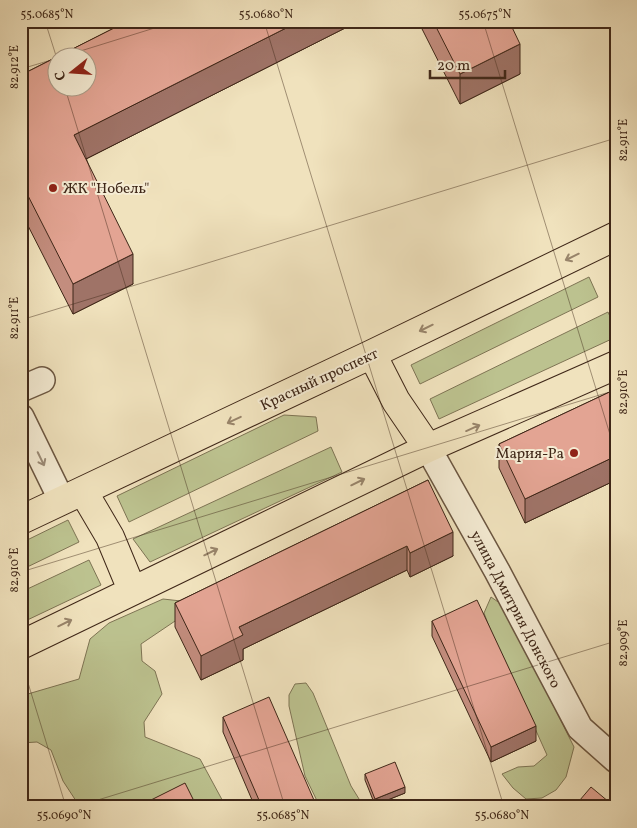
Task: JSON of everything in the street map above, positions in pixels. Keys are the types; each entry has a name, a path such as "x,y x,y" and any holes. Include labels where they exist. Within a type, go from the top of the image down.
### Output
{"main road":[{"name":"Красный проспект","path":"21,520 616,236"},
{"path":"372,354 396,401 428,448"},
{"path":"21,645 428,448 616,365"},
{"path":"72,496 110,537 132,590"}],"street":[{"path":"21,417 72,496"},
{"name":"улица Дмитрия Донского","path":"428,448 497,571 580,728 616,760"}],"green space":[{"path":"589,277 598,297 420,384 411,365"},
{"path":"608,312 616,330 616,337 439,419 430,399"},
{"path":"284,415 316,417 318,431 129,522 117,496"},
{"path":"331,447 342,472 150,562 133,539"},
{"path":"68,520 79,542 21,570 21,543"},
{"path":"89,560 101,585 21,623 21,592"},
{"path":"491,597 504,606 574,747 566,777 556,790 542,798 526,799 513,788 502,774 518,767 534,766 547,755 484,613"},
{"path":"163,599 181,601 181,617 141,644 142,661 155,671 162,694 144,722 145,737 200,759 226,807 80,807 63,781 51,750 37,742 21,743 21,696 79,679 90,639 109,623"},
{"path":"306,683 313,693 351,786 364,807 320,807 305,776 289,706 289,695 295,684"}],"building":[{"name":"ЖК \"Нобель\"","path":"128,21 300,21 74,135 133,254 73,284 21,182 21,75 48,61 48,98 98,98 98,48 74,48"},
{"path":"433,21 509,21 520,44 460,74"},
{"path":"616,389 616,456 525,499 499,444"},
{"path":"428,480 453,532 410,553 407,546 239,627 243,635 201,656 175,603"},
{"path":"477,600 536,726 491,747 432,621"},
{"path":"269,697 317,807 262,807 223,717"},
{"path":"395,762 405,787 375,799 365,774"},
{"path":"185,783 197,807 147,807 145,803"},
{"path":"591,787 615,807 574,807"}],"place":[{"name":"ЖК \"Нобель\"","path":"53,188"},
{"name":"Мария-Ра","path":"574,453"}]}
